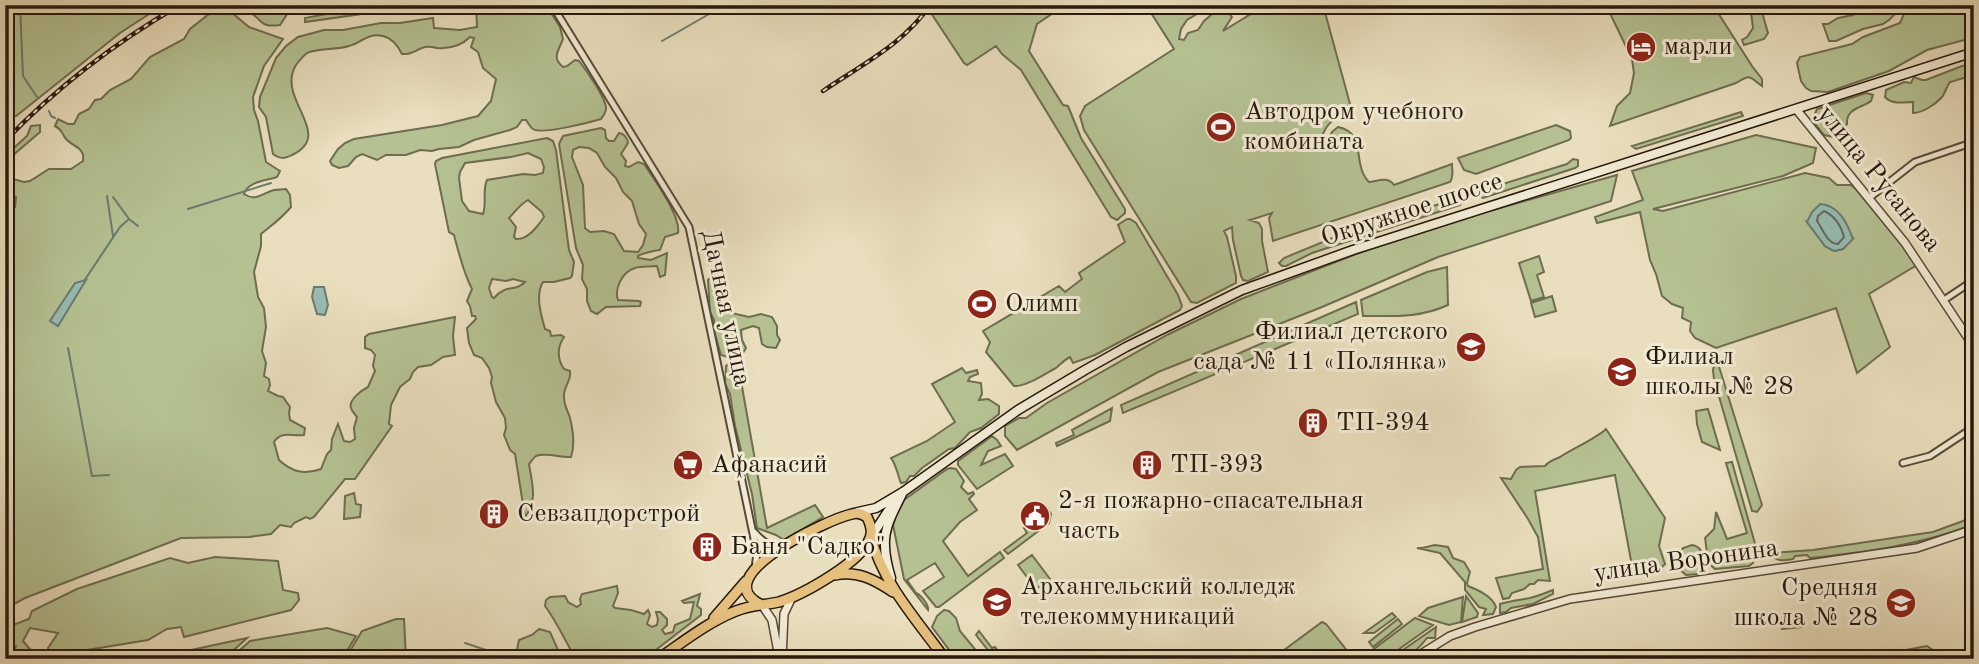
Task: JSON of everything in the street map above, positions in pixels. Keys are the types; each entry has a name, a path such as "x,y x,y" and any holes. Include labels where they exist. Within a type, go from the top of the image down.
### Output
{"main road":[{"name":"Окружное шоссе","path":"705,627 755,568 782,547 819,527 856,513 876,509 1018,410 1063,383 1126,347 1242,290 1353,250 1974,52"},
{"name":"Окружное шоссе","path":"658,659 705,627 738,610 792,597 828,578 858,555 903,492"},
{"path":"895,592 885,556 884,538 887,524 903,492"},
{"path":"856,513 867,517 870,523 871,537 880,565 895,592 945,659"},
{"path":"828,578 846,573 866,576 895,592"},
{"path":"748,579 747,594 762,605"}],"street":[{"name":"Дачная улица","path":"552,5 689,227 757,553 755,568"},
{"name":"улица Русанова","path":"1796,109 1905,243 1974,347"},
{"path":"1869,198 1915,162 1974,142"},
{"path":"1944,300 1974,281"},
{"path":"1903,463 1930,456 1974,427"},
{"path":"752,529 761,540 771,546 782,547"},
{"name":"улица Воронина","path":"1413,659 1450,636 1570,599 1917,548 1974,529"},
{"path":"781,659 784,614 792,597"},
{"path":"762,605 772,620 781,659"}],"green space":[{"path":"5,5 163,5 120,33 16,116 5,117"},
{"path":"237,5 293,5 280,25 273,26 265,24"},
{"path":"376,5 423,5 418,11 390,10 305,22 305,18"},
{"path":"476,5 546,5 560,27 563,39 557,60 563,67 575,60 582,65 605,103 606,111 601,119 546,130 533,129 526,120 522,120 517,127 510,130 459,147 420,150 406,155 386,155 377,160 362,154 348,166 339,168 330,161 338,149 354,139 442,125 478,116 491,101 496,79 483,68 478,52 471,47 474,38 470,37 451,47 426,47 402,54 397,45 389,39 373,35 354,45 311,51 300,60 292,78 293,90 307,126 308,137 304,146 285,158 273,154 266,117 259,107 260,97 276,58 298,37 324,30 433,18 434,28 460,30 477,27"},
{"path":"936,5 1065,5 1037,24 1029,51 1063,105 1068,106 1081,138 1125,209 1125,213 1117,220 1111,217 1021,70 996,46 967,65 964,63 931,13"},
{"path":"1146,5 1212,5 1187,20 1179,39 1184,40 1188,33 1198,30 1219,8 1226,10 1232,17 1223,31 1268,7 1256,5 1323,5 1350,104 1346,113 1327,127 1321,140 1328,140 1338,127 1347,130 1356,142 1361,167 1369,182 1386,180 1394,185 1452,164 1450,182 1273,241 1269,218 1272,213 1250,220 1259,223 1262,229 1268,272 1248,281 1241,276 1232,227 1224,231 1236,283 1197,303 1191,302 1084,130 1080,116 1085,106 1174,49"},
{"path":"1606,5 1713,5 1762,79 1762,86 1748,77 1610,126 1617,106 1630,93 1634,73 1632,59"},
{"path":"1750,5 1760,5 1768,33 1764,39 1744,45 1742,40 1753,28"},
{"path":"1867,5 1916,5 1901,8 1883,24 1863,29 1836,41 1829,41 1823,24 1853,15"},
{"path":"1938,5 1974,5 1974,42 1964,40 1927,50 1889,71 1828,92 1811,91 1801,81 1797,63 1800,57 1852,44 1900,23 1908,11 1919,14 1937,9"},
{"path":"214,10 231,12 249,27 283,39 264,66 253,97 266,162 280,171 277,177 249,186 244,194 256,197 274,190 286,189 290,195 291,207 261,234 261,246 254,272 258,297 264,308 266,327 262,351 266,363 264,376 269,379 270,385 268,391 283,397 290,407 290,420 305,428 304,435 284,435 277,438 274,442 279,460 298,471 315,471 321,469 331,450 338,424 344,441 355,439 357,417 351,405 353,399 368,387 375,371 375,355 365,348 365,337 369,334 455,317 455,355 443,357 431,365 418,367 413,372 410,379 400,387 391,405 389,424 392,426 355,479 345,479 314,517 306,517 291,527 280,525 271,534 181,538 25,598 5,609 5,212 15,207 16,197 5,191 5,184 13,179 30,181 49,169 71,169 83,161 81,150 69,142 55,126 58,119 74,124 79,114 89,109 95,100 101,99 110,90 131,79 150,57 184,39 190,29"},
{"path":"1974,64 1974,75 1950,82 1939,100 1920,112 1913,113 1913,102 1895,102 1885,97 1886,90 1904,82 1911,83 1914,77 1926,80"},
{"path":"1866,93 1873,95 1871,101 1852,112 1847,124 1833,137 1824,135 1812,120 1817,109"},
{"path":"1741,112 1743,116 1636,149 1632,146"},
{"path":"40,125 40,132 5,162 5,156 27,136 31,126"},
{"path":"1556,125 1570,131 1569,140 1476,174 1464,170 1458,158"},
{"path":"601,128 605,130 609,141 614,141 619,133 624,135 628,143 621,154 626,161 625,166 629,167 638,162 644,164 671,208 678,233 665,237 660,250 638,256 651,260 667,253 665,275 660,277 657,266 637,267 626,273 618,286 618,300 639,301 640,306 606,307 597,314 591,311 587,301 587,289 582,279 583,265 576,248 559,144 563,136","holes":["579,147 589,148 597,153 632,201 639,224 646,234 638,252 624,251 614,234 604,231 590,232 585,228 583,185 572,157 573,150"]},
{"path":"1756,135 1816,148 1813,163 1783,176 1653,209 1663,211 1805,173 1829,178 1837,185 1851,185 1917,265 1869,294 1890,347 1857,373 1836,308 1716,348 1695,338 1690,331 1691,322 1682,318 1683,308 1662,296 1650,260 1640,212 1597,223 1595,217 1643,200 1632,171","holes":["1807,222 1853,238 1843,249 1834,251 1825,246"]},
{"path":"547,138 553,141 556,150 569,250 574,262 570,278 543,282 539,299 545,329 550,331 551,336 564,337 559,357 564,369 570,371 564,397 572,427 573,448 571,457 540,455 529,464 533,498 525,517 515,454 510,450 504,435 505,418 496,402 492,377 482,358 474,355 469,343 467,328 476,319 472,316 467,301 472,289 454,235 449,232 435,164 442,158","holes":["528,153 541,159 543,173 487,180 483,214 469,211 462,201 459,178 465,163","528,200 544,217 529,235 516,239 516,227 509,218","492,279 525,282 499,293 494,298 489,288"]},
{"path":"1573,159 1578,160 1578,166 1575,168 1483,198 1474,193 1567,164"},
{"path":"1617,175 1611,201 1438,257 1322,307 1158,372 1017,450 1005,436 1005,426 1019,418 1026,418 1047,403 1167,335 1241,299 1364,251 1479,214"},
{"path":"1459,198 1460,205 1312,253 1286,266 1279,263 1284,258 1352,230"},
{"path":"1127,219 1136,223 1178,295 1182,306 1180,310 1095,355 1073,363 1070,357 1036,379 1014,386 986,352 990,342 983,331 1059,286 1065,292 1082,279 1079,273 1125,242 1118,225"},
{"path":"1539,256 1544,272 1537,275 1544,297 1531,301 1519,263"},
{"path":"1447,267 1448,305 1417,314 1363,316 1361,300 1427,272"},
{"path":"713,275 716,276 718,298 724,302 727,312 749,317 761,314 772,317 780,340 776,348 762,344 759,328 753,326 741,330 746,348 743,353 731,358 721,355 710,312 708,280"},
{"path":"1552,296 1556,311 1535,317 1531,303"},
{"path":"1356,302 1358,314 1123,413 1121,405"},
{"path":"1716,357 1762,505 1757,512 1752,511 1714,379"},
{"path":"730,363 738,364 767,528 815,505 823,517 784,540 757,528 730,394 725,384 726,366"},
{"path":"962,368 966,373 977,370 978,374 970,377 968,381 981,383 982,394 979,400 988,399 999,406 999,414 981,428 970,432 955,448 949,449 901,483 891,458 927,441 955,422 932,384"},
{"path":"1112,408 1110,421 1057,446 1056,443 1074,435 1072,430"},
{"path":"1708,409 1720,450 1702,442 1696,411"},
{"path":"1606,429 1665,518 1659,546 1665,564 1662,567 1633,571 1615,475 1535,491 1550,581 1538,580 1503,599 1496,578 1543,569 1538,537 1501,478 1511,479 1520,467 1545,466"},
{"path":"992,436 1001,446 988,451 981,465 1005,454 1013,466 977,489 958,465 958,461"},
{"path":"1732,462 1756,547 1753,563 1749,566 1715,569 1708,559 1705,538 1714,529 1716,512 1727,539 1747,533 1726,463"},
{"path":"951,468 956,469 964,481 961,487 968,494 973,492 969,499 977,510 960,522 943,541 968,576 1000,552 1004,558 939,607 936,607 923,591 944,577 935,563 907,580 924,600 928,610 904,579 890,510"},
{"path":"354,493 356,504 361,505 360,517 344,519 345,496"},
{"path":"1046,506 1051,514 1049,523 1008,554 1004,550 1027,533 1024,528 1037,519 1040,507"},
{"path":"1971,518 1974,524 1893,547 1810,558 1807,555 1795,556 1793,559 1783,560 1770,553 1813,550 1933,532"},
{"path":"1435,545 1448,547 1453,558 1464,562 1470,572 1468,586 1491,600 1496,607 1493,614 1483,615 1486,609 1479,607 1465,590 1465,582 1440,553 1417,548"},
{"path":"1692,545 1701,551 1704,568 1699,574 1686,575 1680,570 1678,554 1683,548"},
{"path":"1032,555 1050,579 1036,589 1018,565"},
{"path":"215,557 278,561 283,590 298,593 299,600 291,610 184,637 181,627 167,629 148,640 50,656 48,648 58,633 30,628 23,641 34,654 28,659 12,659 16,646 5,643 5,628 29,619 32,611 77,589 170,558 188,563"},
{"path":"617,586 618,593 613,606 615,608 644,614 648,610 650,615 647,624 652,627 657,625 656,612 660,612 667,619 667,625 662,630 665,634 673,632 675,625 690,619 694,602 682,601 700,594 697,606 701,609 701,615 644,659 627,659 621,651 620,659 576,659 545,606 546,600 550,597 565,596 568,602 577,607 581,604 582,594"},
{"path":"1553,590 1553,594 1533,604 1500,613 1500,604"},
{"path":"1466,596 1478,613 1477,617 1462,622"},
{"path":"1463,597 1461,622 1449,625 1419,616 1428,608"},
{"path":"944,610 956,618 960,631 983,659 956,659 932,627 937,616"},
{"path":"1392,613 1396,617 1374,633 1364,633"},
{"path":"1799,616 1801,627 1782,629 1781,618"},
{"path":"1415,618 1433,625 1385,659 1362,658"},
{"path":"396,619 404,619 406,659 345,659 362,631"},
{"path":"1398,619 1402,624 1373,647 1369,642"},
{"path":"1322,622 1352,657 1350,659 1272,659"},
{"path":"1436,627 1435,638 1427,638 1407,656 1390,659"},
{"path":"327,628 356,636 342,659 230,659 250,641"},
{"path":"539,629 550,632 565,659 534,657 517,650 519,640"},
{"path":"979,631 1004,659 995,659 976,635"},
{"path":"247,638 224,659 149,659"},
{"path":"1927,646 1933,650 1934,659 1898,659 1901,651"}],"water":[{"path":"1820,204 1837,211 1848,227 1853,239 1843,249 1834,251 1825,246 1807,222"},
{"path":"86,280 58,326 50,321 75,283"},
{"path":"314,287 324,287 328,305 325,315 317,314 312,297"}],"waterway":[{"path":"20,5 23,76 37,97"},
{"path":"662,41 725,5"},
{"path":"49,111 55,118"},
{"path":"188,209 271,183"},
{"path":"107,196 113,236"},
{"path":"113,197 129,219 138,226"},
{"path":"84,281 120,227 129,219"},
{"path":"68,348 92,476 109,475"},
{"path":"465,643 513,659"}],"railway":[{"path":"5,141 88,67 133,34 180,5"},
{"path":"823,91 895,42 930,5"}],"place":[{"name":"марли","path":"1641,47"},
{"name":"Автодром учебного комбината","path":"1221,127"},
{"name":"Олимп","path":"982,304"},
{"name":"Филиал детского сада № 11 «Полянка»","path":"1471,347"},
{"name":"Филиал школы № 28","path":"1622,372"},
{"name":"ТП-394","path":"1313,423"},
{"name":"Афанасий","path":"688,465"},
{"name":"ТП-393","path":"1147,465"},
{"name":"Севзапдорстрой","path":"494,514"},
{"name":"2-я пожарно-спасательная часть","path":"1035,516"},
{"name":"Баня \"Садко\"","path":"707,547"},
{"name":"Архангельский колледж телекоммуникаций","path":"997,602"},
{"name":"Средняя школа № 28","path":"1901,603"}]}
